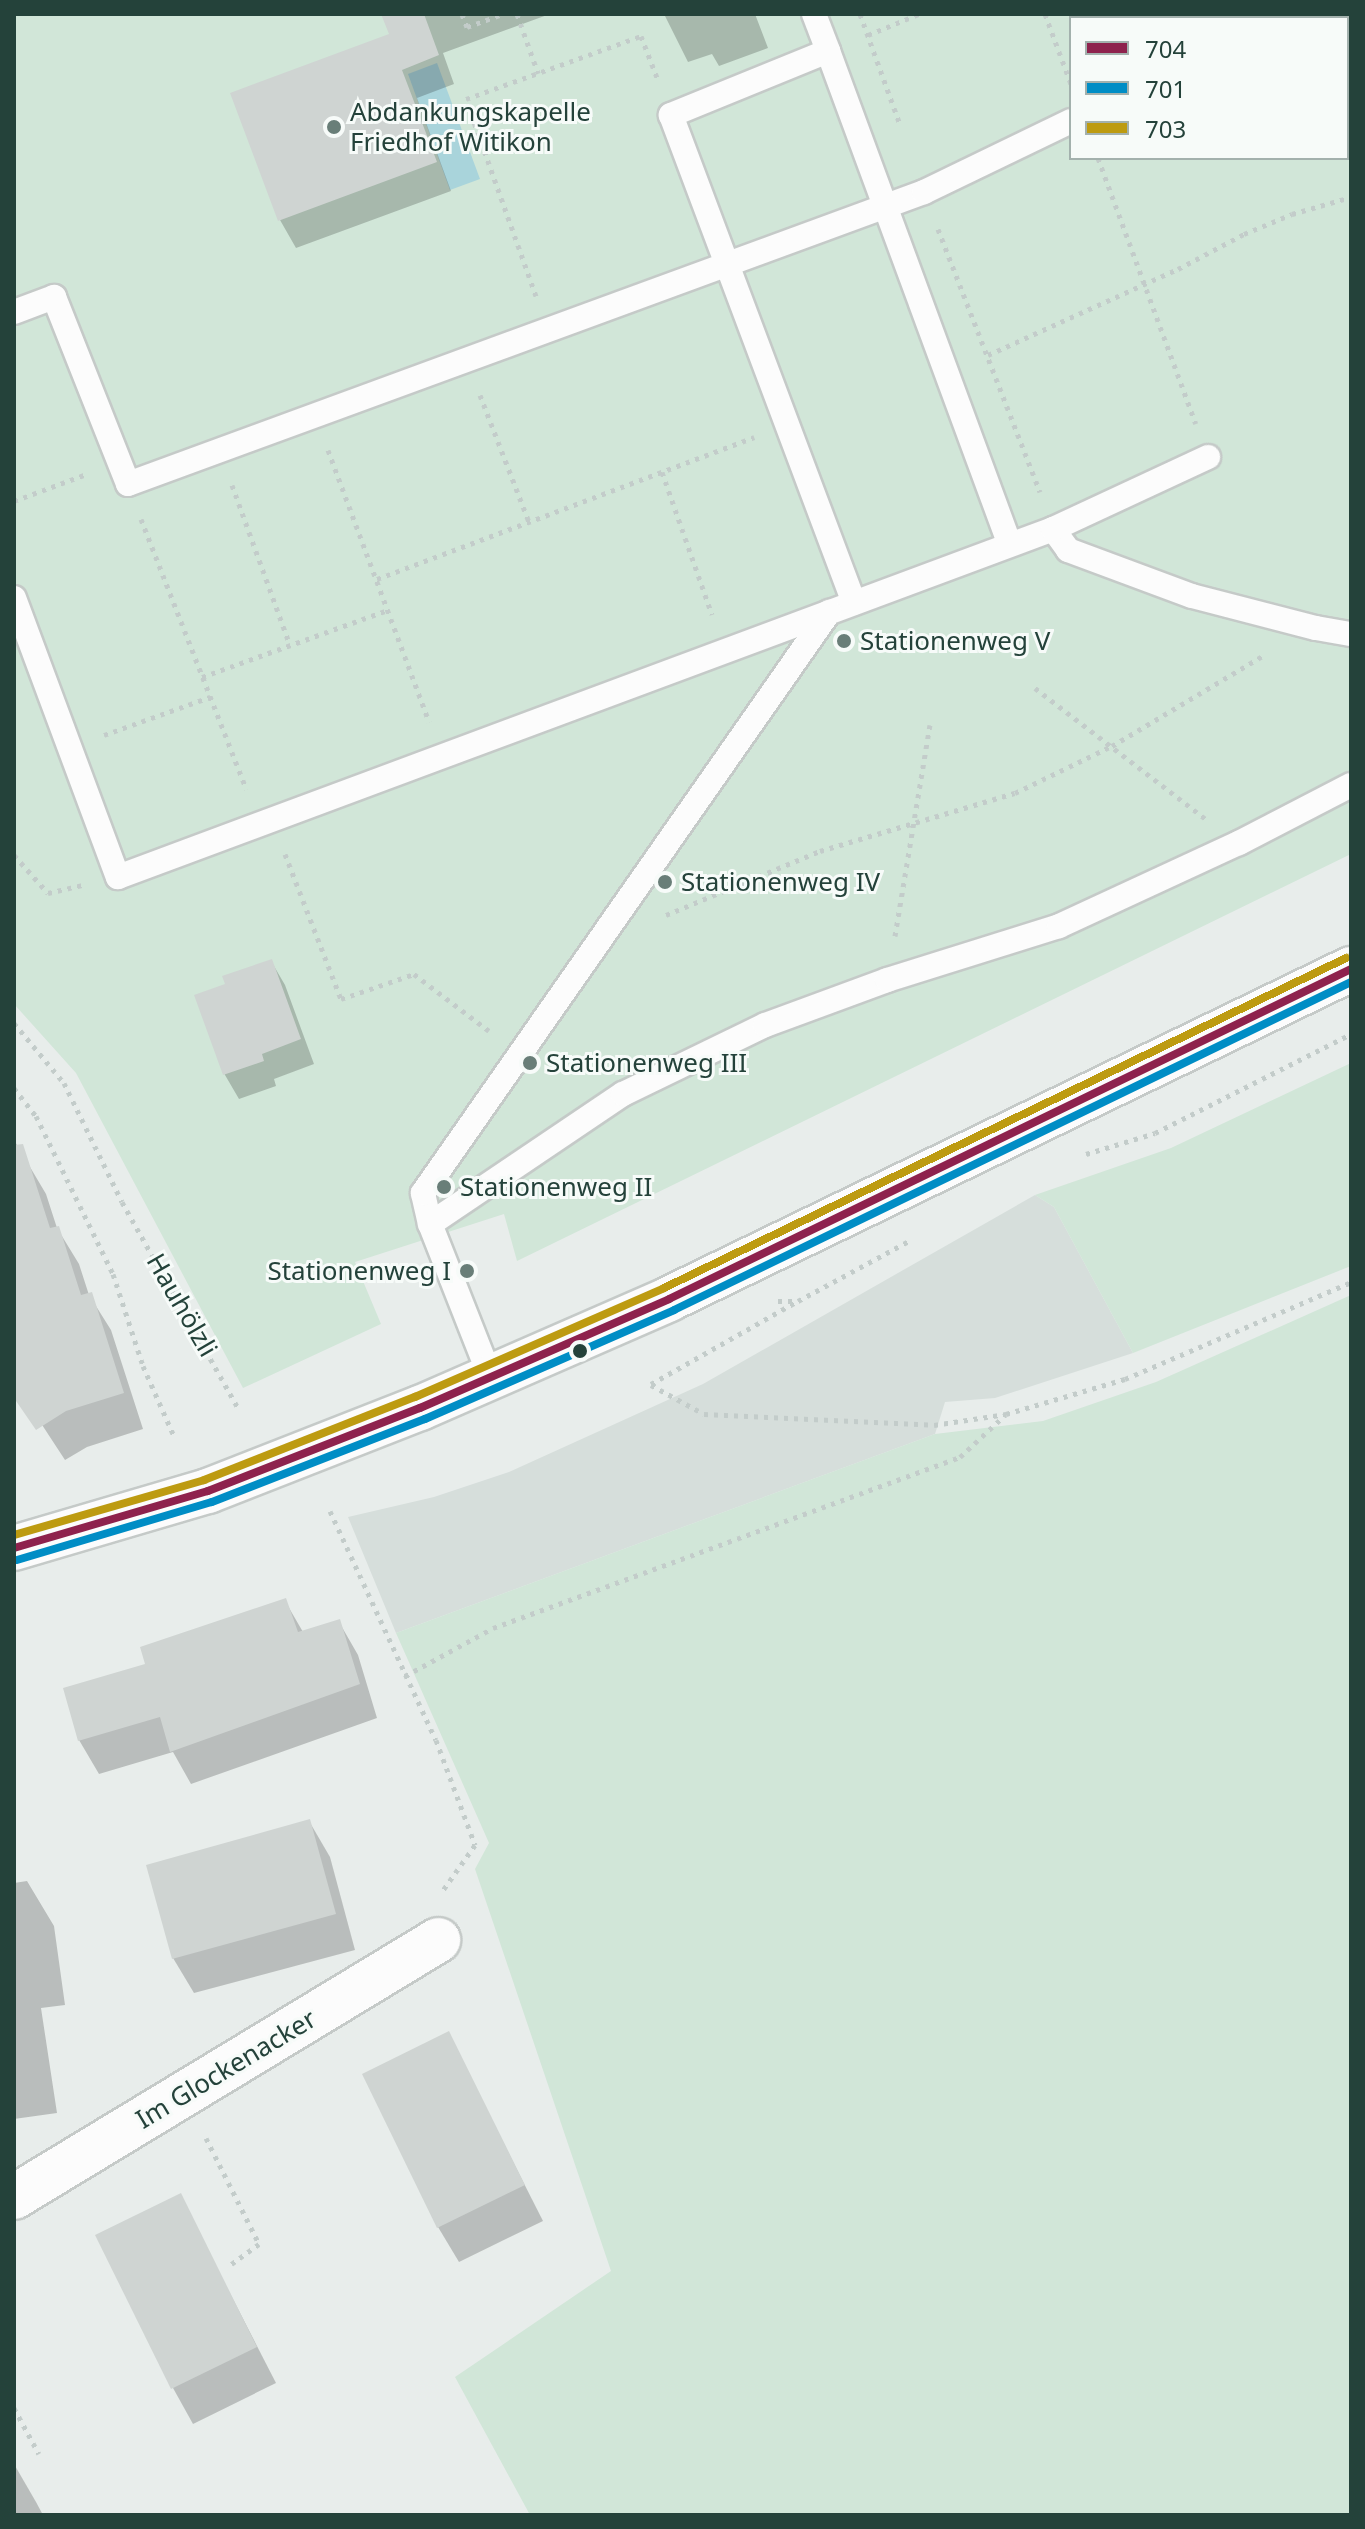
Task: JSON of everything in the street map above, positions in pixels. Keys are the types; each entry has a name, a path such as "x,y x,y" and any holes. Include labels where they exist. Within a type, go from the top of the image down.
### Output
{"main road":[{"path":"14,1548 208,1491 669,1299 1351,969"},
{"name":"Im Glockenacker","path":"14,2197 438,1940"}],"lane":[{"path":"814,14 1010,545"},
{"path":"828,51 671,115 854,603"},
{"path":"14,312 54,297 123,473 219,450 885,207 924,192 1069,122"},
{"path":"14,598 118,877 1053,529 1208,457"},
{"path":"1053,529 1068,550 1192,596 1351,634"},
{"path":"490,1376 430,1224 423,1193 829,612"},
{"path":"430,1224 623,1094 765,1025 887,980 1059,926 1239,843 1351,785"}],"path":[{"path":"462,14 467,27 503,14"},
{"path":"517,14 538,73"},
{"path":"860,14 924,192 1053,529"},
{"path":"828,51 919,14"},
{"path":"1045,14 1069,80"},
{"path":"548,331 466,99 641,36 671,115"},
{"path":"1099,160 1208,457"},
{"path":"945,369 988,355 1292,214 1351,197"},
{"path":"467,360 529,522"},
{"path":"315,416 442,757"},
{"path":"377,579 787,424"},
{"path":"219,450 290,645"},
{"path":"662,472 725,651"},
{"path":"14,501 123,473 210,697 341,999 414,974 518,1053"},
{"path":"202,677 388,610"},
{"path":"663,917 820,851 916,825 1015,793 1112,746 1226,675 1316,628"},
{"path":"1035,688 1239,843"},
{"path":"69,747 210,697"},
{"path":"887,980 916,825 930,725"},
{"path":"14,855 48,893 118,877"},
{"name":"Hauhölzli","path":"14,1023 64,1083 122,1202 239,1410"},
{"path":"14,1088 36,1116 113,1274 143,1366 174,1436"},
{"path":"798,1301 651,1385 704,1414 934,1425 1006,1414 1125,1379 1351,1282"},
{"path":"405,1676 493,1628 960,1457 1006,1414"},
{"path":"330,1511 378,1608 405,1676 436,1740 475,1845 441,1891"},
{"path":"185,2094 259,2244 231,2264"},
{"path":"14,2408 39,2454"}],"shaded area":[{"path":"1035,1195 1054,1207 1133,1353 995,1398 945,1402 935,1434 396,1633 348,1517 434,1497 509,1472 703,1384"}],"green space":[{"path":"14,14 1351,14 1351,854 517,1261 504,1214 355,1262 381,1324 243,1388 76,1073 14,1004"},
{"path":"1351,1063 1351,1266 1133,1353 1054,1207 1035,1195 1171,1148"},
{"path":"1351,1295 1351,2515 530,2515 455,2377 611,2271 475,1869 489,1843 396,1633 935,1434 1043,1421 1156,1382"}],"water":[{"path":"437,63 480,179 450,190 408,74"}],"building":[{"name":"Abdankungskapelle Friedhof Witikon","path":"381,14 424,14 439,55 402,70 437,162 278,221 230,93 389,34"},
{"path":"272,959 301,1039 262,1054 264,1061 223,1075 194,995 225,984 222,976"},
{"path":"23,1144 50,1228 59,1226 81,1295 92,1292 124,1393 66,1411 36,1430 14,1398 14,1145"},
{"path":"286,1598 298,1632 340,1619 360,1684 170,1752 160,1717 78,1741 63,1688 145,1664 140,1647"},
{"path":"310,1819 336,1914 172,1959 146,1865"},
{"path":"449,2031 525,2185 437,2228 362,2074"},
{"path":"181,2193 257,2347 171,2389 95,2235"}],"transit line":[{"name":"703","path":"14,1535 204,1480 415,1397 664,1288 1346,958"},
{"name":"704","path":"14,1548 208,1491 420,1408 669,1299 1351,969"},
{"name":"701","path":"17,1560 212,1502 425,1419 674,1310 1351,982"}],"place":[{"name":"Abdankungskapelle Friedhof Witikon","path":"334,127"},
{"name":"Stationenweg V","path":"844,641"},
{"name":"Stationenweg IV","path":"665,882"},
{"name":"Stationenweg III","path":"530,1063"},
{"name":"Stationenweg II","path":"444,1187"},
{"name":"Stationenweg I","path":"467,1271"}]}
